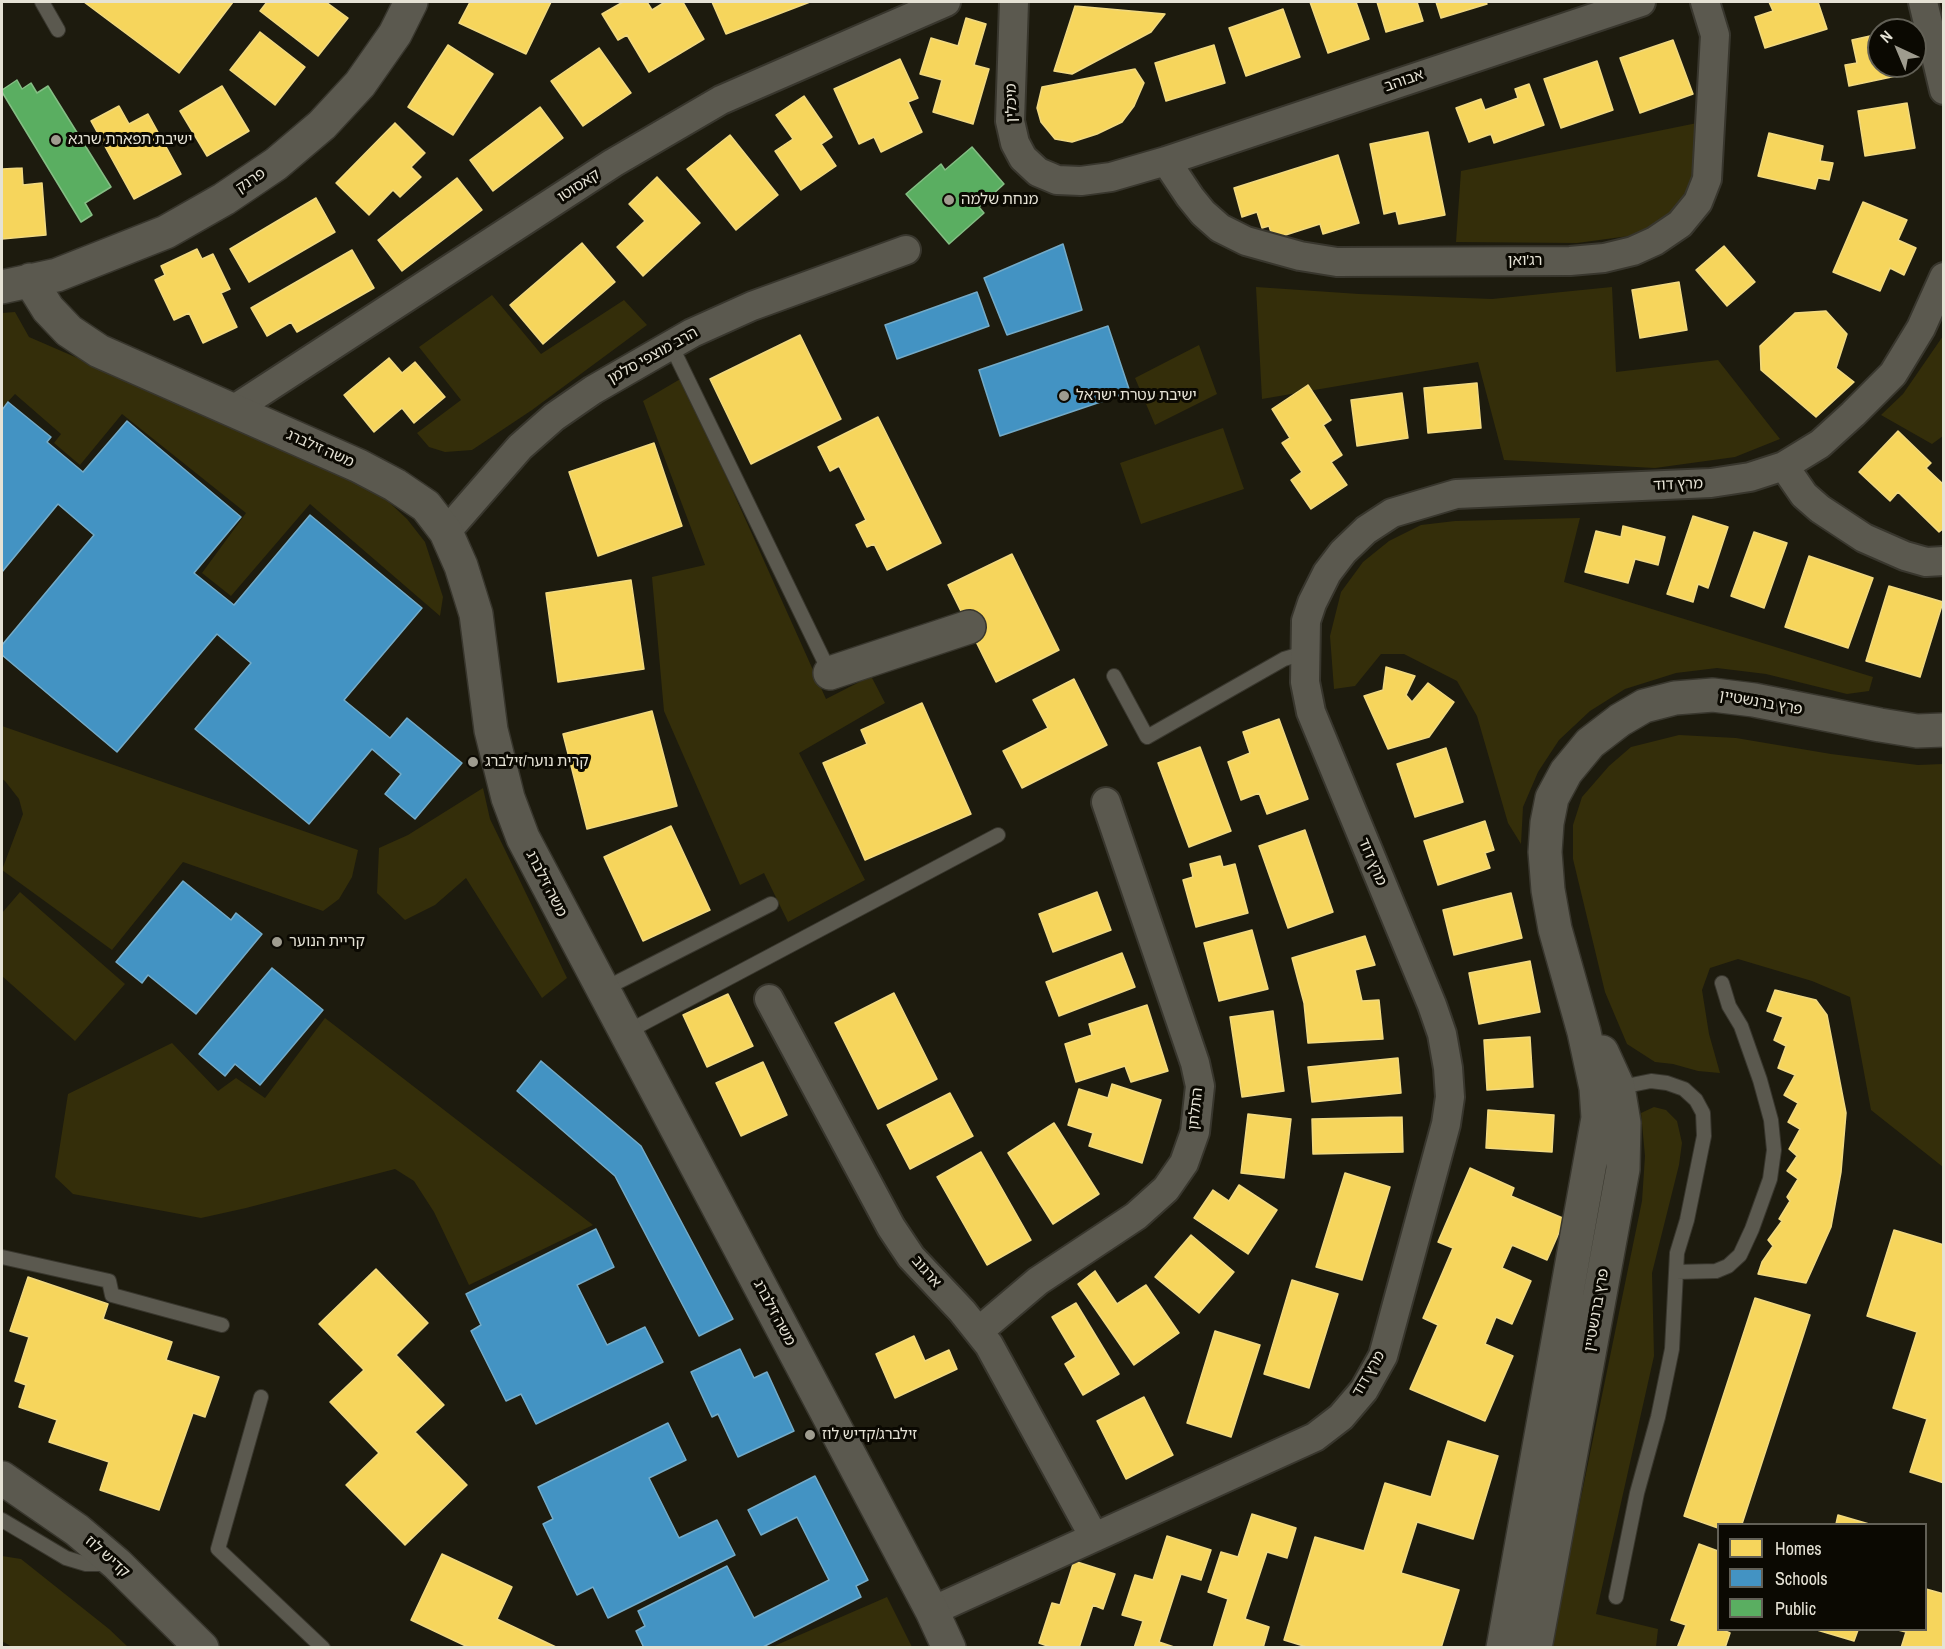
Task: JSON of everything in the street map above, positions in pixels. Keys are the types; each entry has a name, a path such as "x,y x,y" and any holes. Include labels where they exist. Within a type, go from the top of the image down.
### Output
{"street":[{"name":"פרנק","path":"16,284 57,275 166,232 224,199 276,164 322,125 360,84 395,34 411,2"},
{"name":"קאסוטו","path":"232,410 613,163 721,100 946,2"},
{"name":"מיכלין","path":"1014,2 1010,121 1015,142 1023,158 1038,172 1057,180 1081,181 1112,177 1166,161"},
{"name":"אבוהב","path":"1166,161 1641,2"},
{"name":"רג'ואן","path":"1166,161 1190,197 1220,228 1246,241 1300,256 1337,262 1561,261 1604,258 1633,251 1680,224 1698,202 1707,179 1715,35 1705,2"},
{"path":"1923,2 1944,90"},
{"name":"הרב מוצפי סלמן","path":"446,532 520,447 554,417 593,390 671,345 752,306 906,250"},
{"name":"מרץ דוד","path":"932,1611 1315,1437 1341,1417 1364,1390 1383,1356 1446,1124 1450,1097 1448,1068 1442,1034 1432,1005 1318,734 1311,712 1305,682 1306,621 1327,573 1343,552 1366,530 1392,513 1456,494 1711,483 1750,477 1784,466 1820,444 1854,414 1893,374 1921,328 1944,277"},
{"name":"משה זילברג","path":"16,284 48,309 69,331 99,351 359,466 395,485 426,506 446,532 461,566 476,614 491,730 508,798 523,838 949,1647"},
{"path":"1784,466 1804,495 1820,509 1864,538 1905,556 1926,562 1944,561"},
{"path":"830,674 969,627"},
{"name":"פרץ ברנשטיין","path":"1535,1647 1623,1170 1624,1123 1607,1092 1569,980 1555,929 1548,890 1545,852 1552,798 1566,772 1590,743 1620,720 1644,706 1675,698 1713,695 1754,699 1917,731 1944,730"},
{"name":"התלתן","path":"979,1331 1038,1281 1136,1216 1167,1189 1184,1163 1196,1132 1200,1086 1196,1063 1106,802"},
{"name":"ארגוב","path":"770,999 891,1227 912,1257 979,1331 1013,1386 1094,1537"},
{"name":"פרץ ברנשטיין","path":"1503,1647 1598,1118 1607,1092"},
{"name":"קדיש לוז","path":"2,1478 77,1530 117,1564 202,1647"}],"lane":[{"path":"42,2 58,30"},
{"path":"671,345 830,674"},
{"path":"1114,676 1147,737 1284,659 1304,653"},
{"path":"625,1033 998,836"},
{"path":"602,990 771,904"},
{"path":"1676,1272 1716,1271 1728,1266 1740,1255 1770,1179 1774,1150 1771,1120 1741,1026 1729,1006 1722,983"},
{"path":"1607,1092 1651,1081 1667,1083 1684,1089 1696,1101 1703,1113 1704,1136 1687,1221 1677,1253 1672,1349 1658,1417 1637,1493 1617,1597"},
{"path":"2,1257 108,1281 112,1295 222,1325"},
{"path":"261,1397 218,1549 323,1647"},
{"path":"2,1520 66,1558 86,1564 117,1564"}],"shaded area":[{"path":"1702,122 1692,181 1680,202 1659,223 1629,236 1577,243 1456,242 1461,171"},
{"path":"1256,287 1492,299 1612,287 1616,372 1718,360 1780,439 1735,457 1655,468 1504,460 1478,362 1262,399"},
{"path":"492,295 541,354 624,300 647,325 532,410 472,450 445,452 429,447 417,433 461,400 419,347"},
{"path":"15,312 29,337 343,473 377,491 407,519 425,542 443,597 440,616 310,504 231,596 202,573 246,513 122,414 80,465 54,443 61,434 15,394 2,408 2,313"},
{"path":"1943,336 1943,436 1932,444 1881,415 1903,394"},
{"path":"1199,345 1217,394 1155,425 1135,378"},
{"path":"682,378 826,699 871,676 885,703 799,753 865,880 788,922 764,873 740,885 664,711 652,577 705,565 643,401"},
{"path":"1223,428 1244,489 1141,524 1120,463"},
{"path":"1580,518 1564,582 1873,677 1869,691 1847,694 1766,674 1717,668 1676,673 1625,689 1590,711 1559,740 1538,772 1523,807 1521,844 1508,823 1477,716 1457,681 1404,654 1381,654 1355,686 1334,689 1330,636 1341,592 1363,562 1389,541 1421,525 1455,521"},
{"path":"2,726 358,850 352,877 339,899 323,911 183,862 112,950 2,870 23,814 19,799 2,779"},
{"path":"1679,735 1736,738 1831,754 1918,765 1943,764 1943,1167 1871,1110 1850,997 1812,981 1738,959 1710,968 1702,990 1709,1034 1720,1073 1655,1062 1627,1044 1605,992 1573,859 1573,825 1582,797 1609,766 1631,747"},
{"path":"483,788 490,819 567,978 542,998 466,878 435,905 405,920 377,893 379,848 408,835"},
{"path":"20,892 125,984 75,1041 2,976 2,913"},
{"path":"325,1018 593,1225 469,1285 434,1212 414,1181 395,1169 201,1218 73,1194 55,1177 68,1094 172,1043 218,1091 236,1078 265,1098"},
{"path":"1654,1107 1666,1110 1677,1121 1682,1143 1679,1165 1652,1273 1654,1356 1596,1614 1658,1629 1656,1647 1550,1648 1642,1201 1645,1156 1641,1113"},
{"path":"2,1556 21,1559 109,1629 128,1647 12,1647 2,1641"},
{"path":"887,1597 912,1647 772,1647"}],"building: Homes":[{"path":"84,2 233,2 179,73"},
{"path":"267,2 326,2 348,18 318,56 260,11"},
{"path":"470,2 551,2 526,54 459,23"},
{"path":"623,2 647,2 652,10 665,2 683,2 704,39 649,72 627,35 618,40 602,14"},
{"path":"712,2 810,2 726,34"},
{"path":"1310,2 1356,2 1369,39 1328,53"},
{"path":"1377,2 1417,2 1423,21 1386,32"},
{"path":"1436,2 1486,2 1487,4 1441,18"},
{"path":"1769,2 1818,2 1827,29 1765,48 1755,17 1773,11"},
{"path":"1075,6 1165,14 1151,32 1072,74 1054,71"},
{"path":"1283,9 1300,57 1246,76 1229,28"},
{"path":"966,18 986,24 974,65 989,69 973,124 933,112 942,80 920,74 931,38 958,46"},
{"path":"260,32 305,67 275,105 230,70"},
{"path":"1867,37 1867,78 1887,78 1849,86 1845,65 1857,63 1852,40"},
{"path":"1673,40 1693,94 1640,113 1620,58"},
{"path":"448,45 493,74 453,135 408,107"},
{"path":"1214,45 1225,83 1166,101 1155,63"},
{"path":"599,48 631,93 583,126 551,81"},
{"path":"900,59 918,98 908,102 922,132 881,152 874,137 859,144 834,89"},
{"path":"1597,61 1613,110 1561,128 1544,79"},
{"path":"1135,69 1144,83 1134,106 1122,122 1097,134 1072,142 1055,139 1041,122 1037,108 1042,87"},
{"path":"1529,84 1544,125 1494,143 1491,134 1469,142 1456,108 1481,99 1485,110 1518,98 1515,89"},
{"path":"222,86 249,131 207,156 180,111"},
{"path":"804,96 832,137 821,144 836,166 801,190 775,151 793,139 776,115"},
{"path":"1907,103 1915,148 1865,156 1858,111"},
{"path":"119,106 129,124 148,114 181,174 134,199 91,121"},
{"path":"540,107 563,138 493,191 470,160"},
{"path":"395,123 425,153 411,167 421,177 400,197 393,190 369,215 336,183"},
{"path":"1428,132 1445,215 1399,224 1396,211 1384,214 1370,144"},
{"path":"1769,133 1823,146 1820,161 1833,163 1829,180 1818,178 1815,189 1758,176"},
{"path":"730,135 778,195 736,230 687,169"},
{"path":"1338,155 1359,223 1323,234 1320,224 1273,239 1269,226 1262,228 1257,212 1242,217 1234,188"},
{"path":"22,168 23,185 42,183 46,235 2,239 2,169"},
{"path":"657,177 700,223 643,276 617,247 645,221 629,204"},
{"path":"457,178 482,210 402,271 378,240"},
{"path":"316,198 335,232 249,282 230,249"},
{"path":"1863,202 1907,220 1898,240 1916,248 1904,275 1890,268 1880,291 1833,272"},
{"path":"582,243 615,282 543,344 510,305"},
{"path":"1724,246 1755,282 1727,306 1696,270"},
{"path":"197,249 202,259 213,254 230,289 221,293 237,327 203,343 189,313 174,320 155,280 165,275 161,266"},
{"path":"352,250 374,288 297,332 291,322 267,336 251,308"},
{"path":"1679,282 1687,330 1640,338 1632,290"},
{"path":"1826,311 1847,334 1836,368 1854,382 1816,417 1761,370 1760,346 1795,313"},
{"path":"800,335 841,419 751,464 710,379"},
{"path":"389,358 402,373 415,362 445,397 414,423 402,408 374,432 344,395"},
{"path":"1477,383 1481,428 1428,433 1424,388"},
{"path":"1308,385 1331,420 1323,425 1342,455 1331,462 1347,485 1311,509 1291,480 1302,472 1282,443 1290,438 1272,409"},
{"path":"1402,393 1408,438 1357,446 1351,400"},
{"path":"878,417 941,543 887,570 874,544 867,547 856,525 866,520 839,466 830,471 818,447"},
{"path":"1898,431 1931,463 1926,468 1944,485 1944,528 1939,532 1898,492 1890,501 1859,472"},
{"path":"654,443 682,526 598,556 569,472"},
{"path":"1693,516 1728,527 1708,588 1698,584 1693,602 1667,594"},
{"path":"1623,526 1665,537 1658,565 1635,559 1628,583 1585,572 1596,531 1621,537"},
{"path":"1754,532 1787,543 1764,608 1731,596"},
{"path":"1012,554 1059,650 996,682 948,585"},
{"path":"1809,556 1873,578 1848,648 1785,627"},
{"path":"631,580 644,669 558,682 546,593"},
{"path":"1889,586 1943,602 1920,677 1866,661"},
{"path":"1386,667 1415,676 1406,695 1412,702 1428,683 1454,702 1429,737 1388,749 1364,696 1383,690"},
{"path":"1074,679 1107,745 1022,788 1003,751 1048,728 1033,700"},
{"path":"922,703 971,814 865,860 823,763 867,744 861,730"},
{"path":"652,711 677,806 587,829 563,734"},
{"path":"1279,719 1308,799 1267,814 1259,793 1241,800 1228,762 1250,753 1243,732"},
{"path":"1200,747 1231,831 1189,847 1158,763"},
{"path":"1446,748 1463,802 1415,817 1397,764"},
{"path":"1485,821 1494,850 1485,853 1490,868 1438,885 1424,841"},
{"path":"671,826 710,910 643,941 604,857"},
{"path":"1305,830 1333,912 1288,928 1259,846"},
{"path":"1220,856 1223,867 1235,864 1248,913 1196,927 1183,880 1193,877 1190,864"},
{"path":"1097,892 1111,930 1053,952 1039,914"},
{"path":"1511,893 1522,938 1454,955 1443,910"},
{"path":"1252,930 1268,989 1219,1001 1204,943"},
{"path":"1365,936 1375,965 1355,970 1362,1001 1379,1000 1383,1039 1308,1043 1304,1003 1292,958"},
{"path":"1122,953 1135,987 1059,1016 1046,982"},
{"path":"1530,961 1540,1012 1479,1024 1469,973"},
{"path":"1775,990 1816,1000 1827,1015 1846,1113 1841,1172 1831,1227 1806,1283 1758,1274 1762,1262 1773,1246 1768,1240 1782,1221 1779,1219 1790,1201 1787,1197 1798,1179 1787,1171 1797,1156 1789,1149 1800,1129 1788,1122 1798,1103 1784,1095 1795,1075 1778,1068 1786,1046 1774,1040 1783,1017 1767,1011"},
{"path":"894,993 937,1079 878,1109 835,1023"},
{"path":"728,994 753,1046 707,1067 683,1015"},
{"path":"1147,1005 1168,1071 1131,1082 1125,1066 1076,1082 1065,1044 1092,1035 1089,1024"},
{"path":"1273,1011 1284,1091 1242,1097 1230,1017"},
{"path":"1530,1037 1533,1087 1487,1090 1484,1040"},
{"path":"1398,1058 1401,1093 1312,1102 1308,1067"},
{"path":"763,1062 787,1115 741,1136 716,1083"},
{"path":"1112,1084 1161,1100 1142,1163 1089,1146 1093,1133 1068,1125 1079,1089 1108,1098"},
{"path":"950,1093 973,1136 910,1169 887,1125"},
{"path":"1488,1110 1554,1115 1552,1152 1486,1148"},
{"path":"1248,1114 1291,1119 1284,1178 1241,1173"},
{"path":"1402,1117 1403,1152 1313,1154 1312,1119"},
{"path":"1054,1123 1099,1194 1053,1224 1008,1153"},
{"path":"981,1152 1031,1240 987,1265 937,1177"},
{"path":"1470,1168 1514,1188 1511,1196 1565,1219 1547,1260 1512,1245 1502,1268 1531,1281 1512,1324 1496,1317 1485,1344 1513,1356 1485,1421 1410,1389 1438,1325 1423,1318 1453,1248 1438,1242"},
{"path":"1345,1173 1390,1187 1362,1280 1316,1267"},
{"path":"1239,1185 1277,1210 1248,1254 1194,1218 1213,1190 1229,1201"},
{"path":"1894,1230 1944,1245 1944,1483 1910,1472 1927,1419 1893,1408 1917,1332 1867,1316"},
{"path":"1191,1235 1234,1272 1199,1313 1155,1277"},
{"path":"376,1269 428,1323 396,1355 444,1405 415,1432 467,1485 405,1545 346,1485 379,1453 330,1402 364,1370 319,1324"},
{"path":"1095,1271 1117,1304 1146,1285 1179,1333 1134,1365 1078,1284"},
{"path":"28,1277 108,1304 103,1319 172,1342 166,1360 219,1377 205,1417 193,1413 159,1510 100,1490 109,1462 49,1442 57,1420 19,1407 26,1385 15,1381 29,1337 10,1331"},
{"path":"1292,1280 1338,1294 1309,1388 1264,1374"},
{"path":"1755,1298 1810,1315 1742,1523 1717,1523 1717,1528 1684,1516"},
{"path":"1076,1303 1119,1374 1083,1395 1065,1364 1076,1357 1052,1317"},
{"path":"1215,1331 1260,1345 1231,1437 1187,1423"},
{"path":"914,1336 925,1361 949,1350 957,1369 895,1398 876,1354"},
{"path":"1144,1397 1173,1455 1126,1479 1097,1421"},
{"path":"1448,1441 1498,1456 1473,1539 1417,1522 1401,1573 1459,1590 1441,1648 1310,1648 1284,1640 1315,1537 1364,1551 1385,1483 1431,1497"},
{"path":"1252,1514 1296,1528 1287,1558 1267,1552 1245,1619 1269,1627 1263,1648 1213,1648 1228,1599 1208,1592 1221,1552 1238,1557"},
{"path":"1838,1515 1866,1523 1836,1523"},
{"path":"1167,1536 1211,1550 1201,1580 1181,1574 1159,1642 1177,1648 1134,1648 1143,1621 1122,1615 1135,1575 1153,1580"},
{"path":"1699,1544 1717,1551 1717,1631 1730,1633 1725,1648 1677,1648 1686,1625 1671,1620"},
{"path":"442,1554 512,1587 497,1619 558,1648 470,1648 411,1620"},
{"path":"1074,1561 1115,1574 1103,1609 1093,1605 1079,1648 1053,1648 1039,1643 1052,1603 1060,1605"},
{"path":"1927,1589 1944,1594 1944,1648 1901,1648 1906,1632 1902,1631 1927,1631"},
{"path":"1820,1631 1858,1631 1854,1641"}],"building: Schools":[{"path":"1063,244 1082,310 1007,335 984,278"},
{"path":"977,292 989,326 897,359 885,325"},
{"path":"1108,326 1130,392 1000,436 979,370"},
{"path":"8,402 51,437 47,442 83,472 127,421 241,517 194,573 234,605 310,515 422,608 344,700 390,738 407,718 462,763 415,819 385,794 401,774 372,749 309,824 195,729 251,663 217,634 117,752 2,655 2,645 94,535 58,504 2,572 2,410"},
{"path":"183,881 231,920 236,913 262,934 196,1014 148,975 142,983 116,962"},
{"path":"272,968 323,1010 260,1085 235,1064 225,1076 199,1054"},
{"path":"541,1061 641,1146 733,1319 699,1336 615,1176 517,1091"},
{"path":"596,1229 614,1267 577,1285 607,1345 645,1327 663,1362 536,1424 521,1394 506,1401 471,1331 481,1325 466,1294"},
{"path":"740,1349 754,1378 767,1372 794,1431 738,1457 718,1414 712,1417 691,1372"},
{"path":"668,1423 686,1460 649,1478 679,1538 717,1520 735,1555 608,1618 593,1587 577,1595 543,1524 553,1519 538,1487"},
{"path":"815,1476 868,1580 856,1586 861,1597 761,1648 644,1648 636,1631 645,1626 638,1611 727,1566 754,1618 829,1580 797,1517 761,1535 748,1510"}],"building: Public":[{"name":"ישיבת תפארת שרגא","path":"17,80 22,89 31,83 37,93 48,86 111,187 85,203 92,215 81,222 2,92"},
{"name":"מנחת שלמה","path":"972,147 1004,184 979,207 984,213 949,244 906,194 941,164 945,170"}],"place":[{"name":"ישיבת תפארת שרגא","path":"56,140"},
{"name":"מנחת שלמה","path":"949,200"},
{"name":"ישיבת עטרת ישראל","path":"1064,396"},
{"name":"קרית נוער/זילברג","path":"473,762"},
{"name":"קריית הנוער","path":"277,942"},
{"name":"זילברג/קדיש לוז","path":"810,1435"}]}
